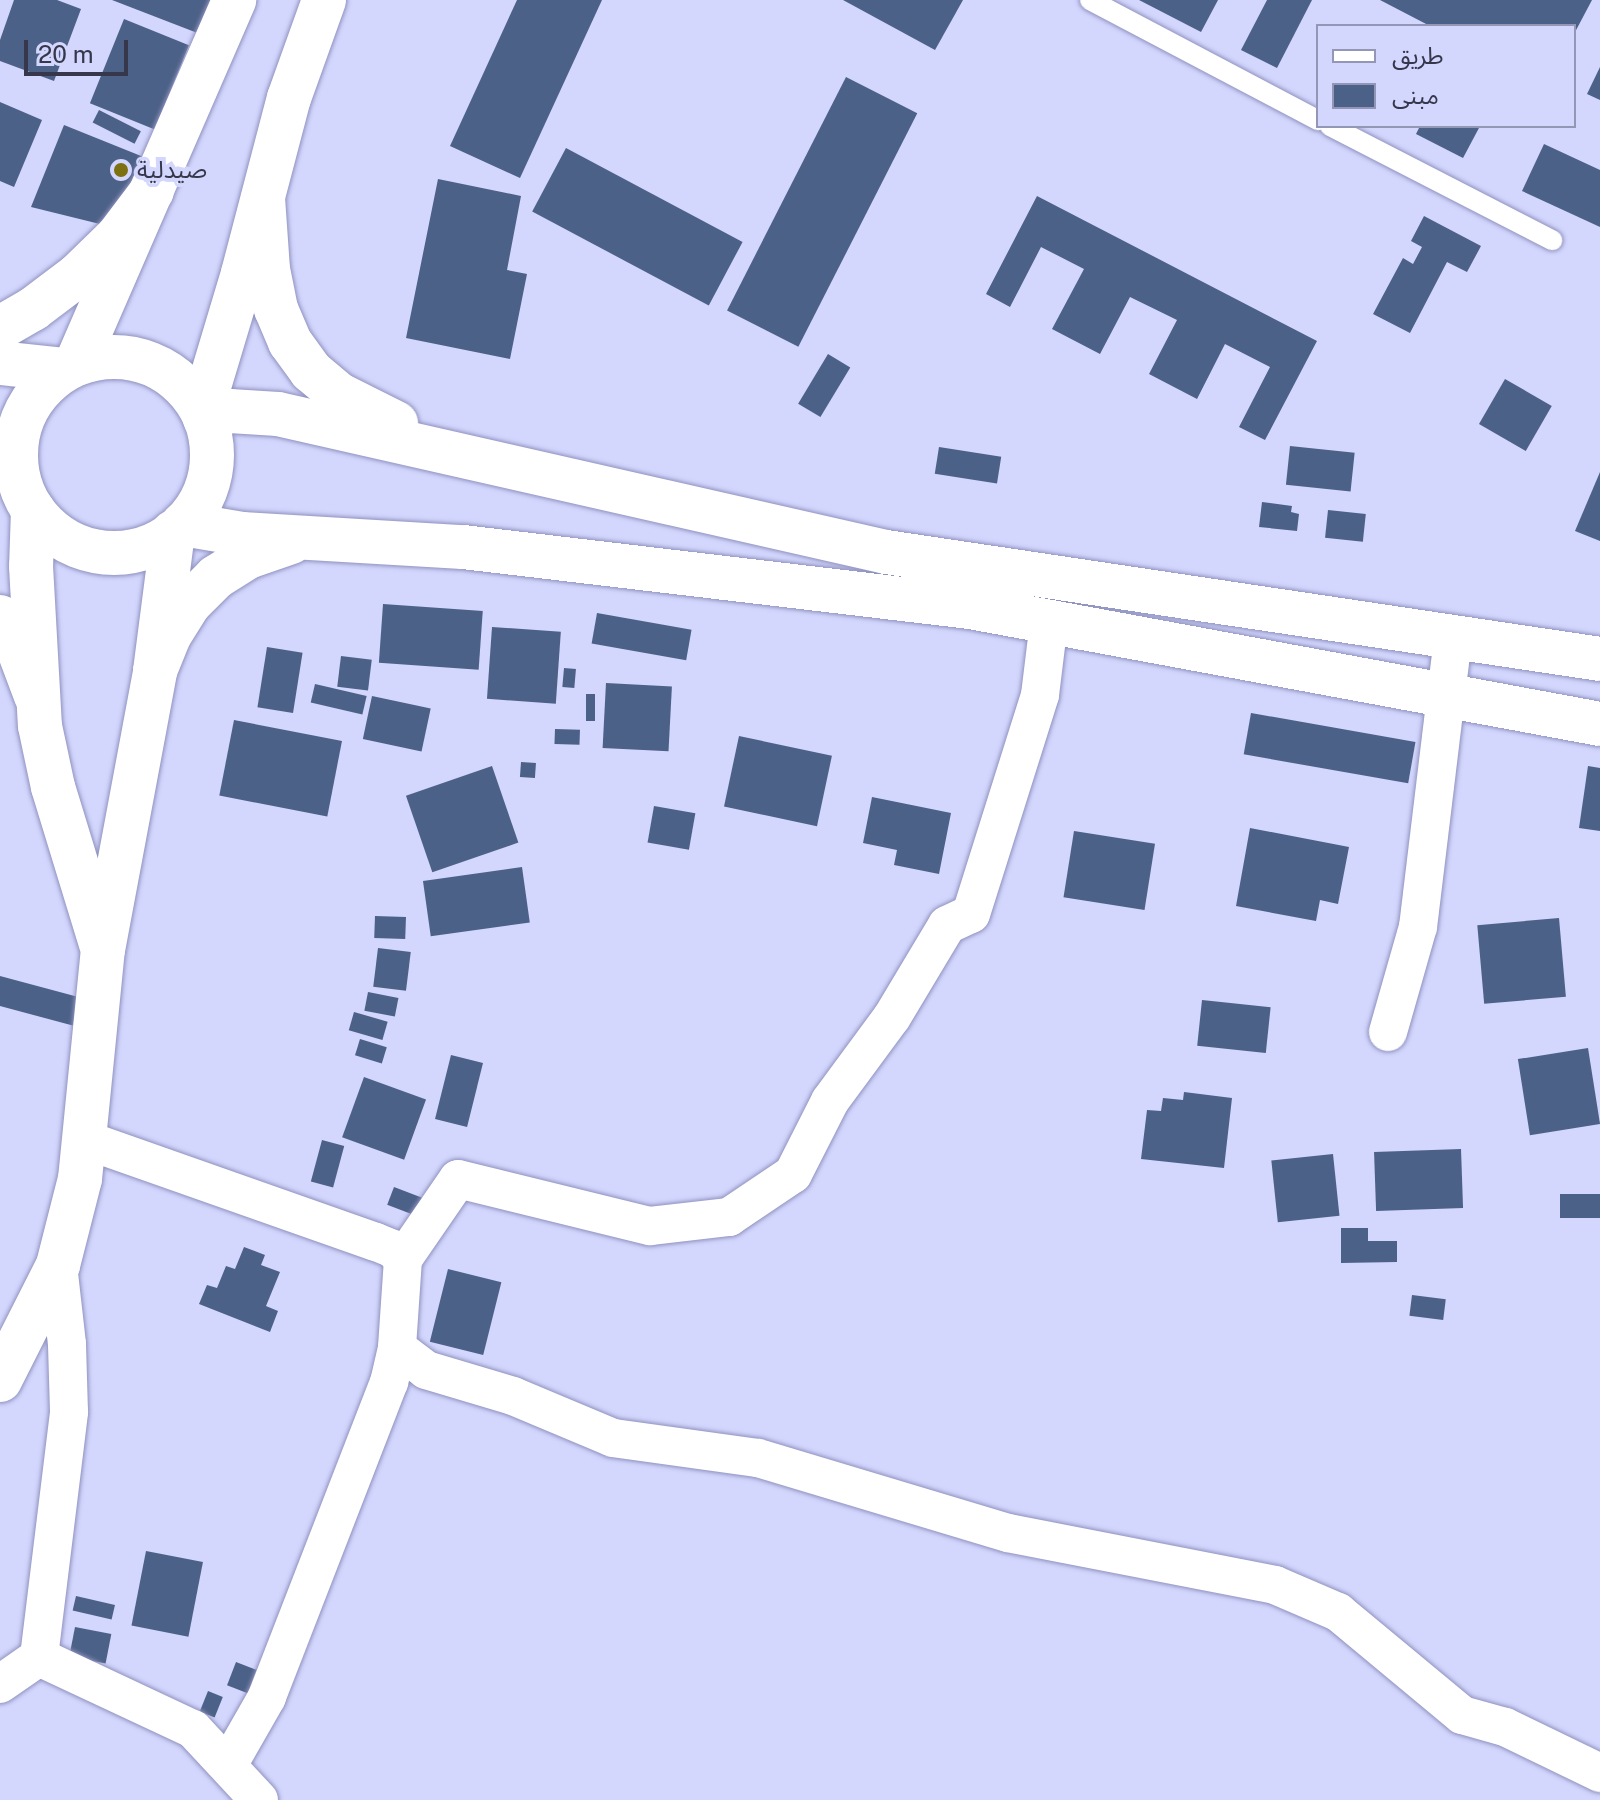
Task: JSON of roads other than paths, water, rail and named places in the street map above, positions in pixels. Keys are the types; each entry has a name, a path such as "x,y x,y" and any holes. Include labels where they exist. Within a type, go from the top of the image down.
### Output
{"main road":[{"path":"70,367 152,191 234,0"},
{"path":"203,414 289,98 324,0"},
{"path":"0,328 33,309 78,275 118,236 152,191"},
{"path":"263,198 268,269 276,309 290,342 311,371 338,394 378,416 468,455"},
{"path":"20,505 66,540 110,552 143,547 178,528 200,501 210,475 211,437 203,414 175,378 138,359 96,358 70,367 33,399 23,418 16,460 20,505 31,566 36,696 53,787 103,950"},
{"path":"0,363 70,367"},
{"path":"203,414 254,410 468,455 886,552 1600,659"},
{"path":"178,528 463,547 970,607 1600,724"},
{"path":"0,1380 58,1265 86,1140 103,950 178,528"},
{"path":"155,671 169,636 189,604 216,577 283,543 321,537"},
{"path":"0,617 18,648 36,696"}],"street":[{"path":"228,1765 267,1697 389,1382 397,1348 403,1259 458,1179 650,1226 729,1217 793,1174 830,1101 892,1017 947,925 971,914 1040,695 1049,622"},
{"path":"1388,1032 1418,927 1453,639"},
{"path":"86,1140 376,1242 393,1249 403,1259"},
{"path":"0,1684 39,1657 69,1412 67,1344 58,1265"},
{"path":"397,1348 426,1370 513,1396 613,1438 758,1458 1008,1533 1275,1585 1338,1612 1462,1715 1505,1727 1600,1773"},
{"path":"39,1657 193,1729 259,1800"}],"lane":[{"path":"1090,0 1316,119"},
{"path":"1334,128 1552,240"}],"place":[{"name":"صيدلية","path":"121,170"}]}
